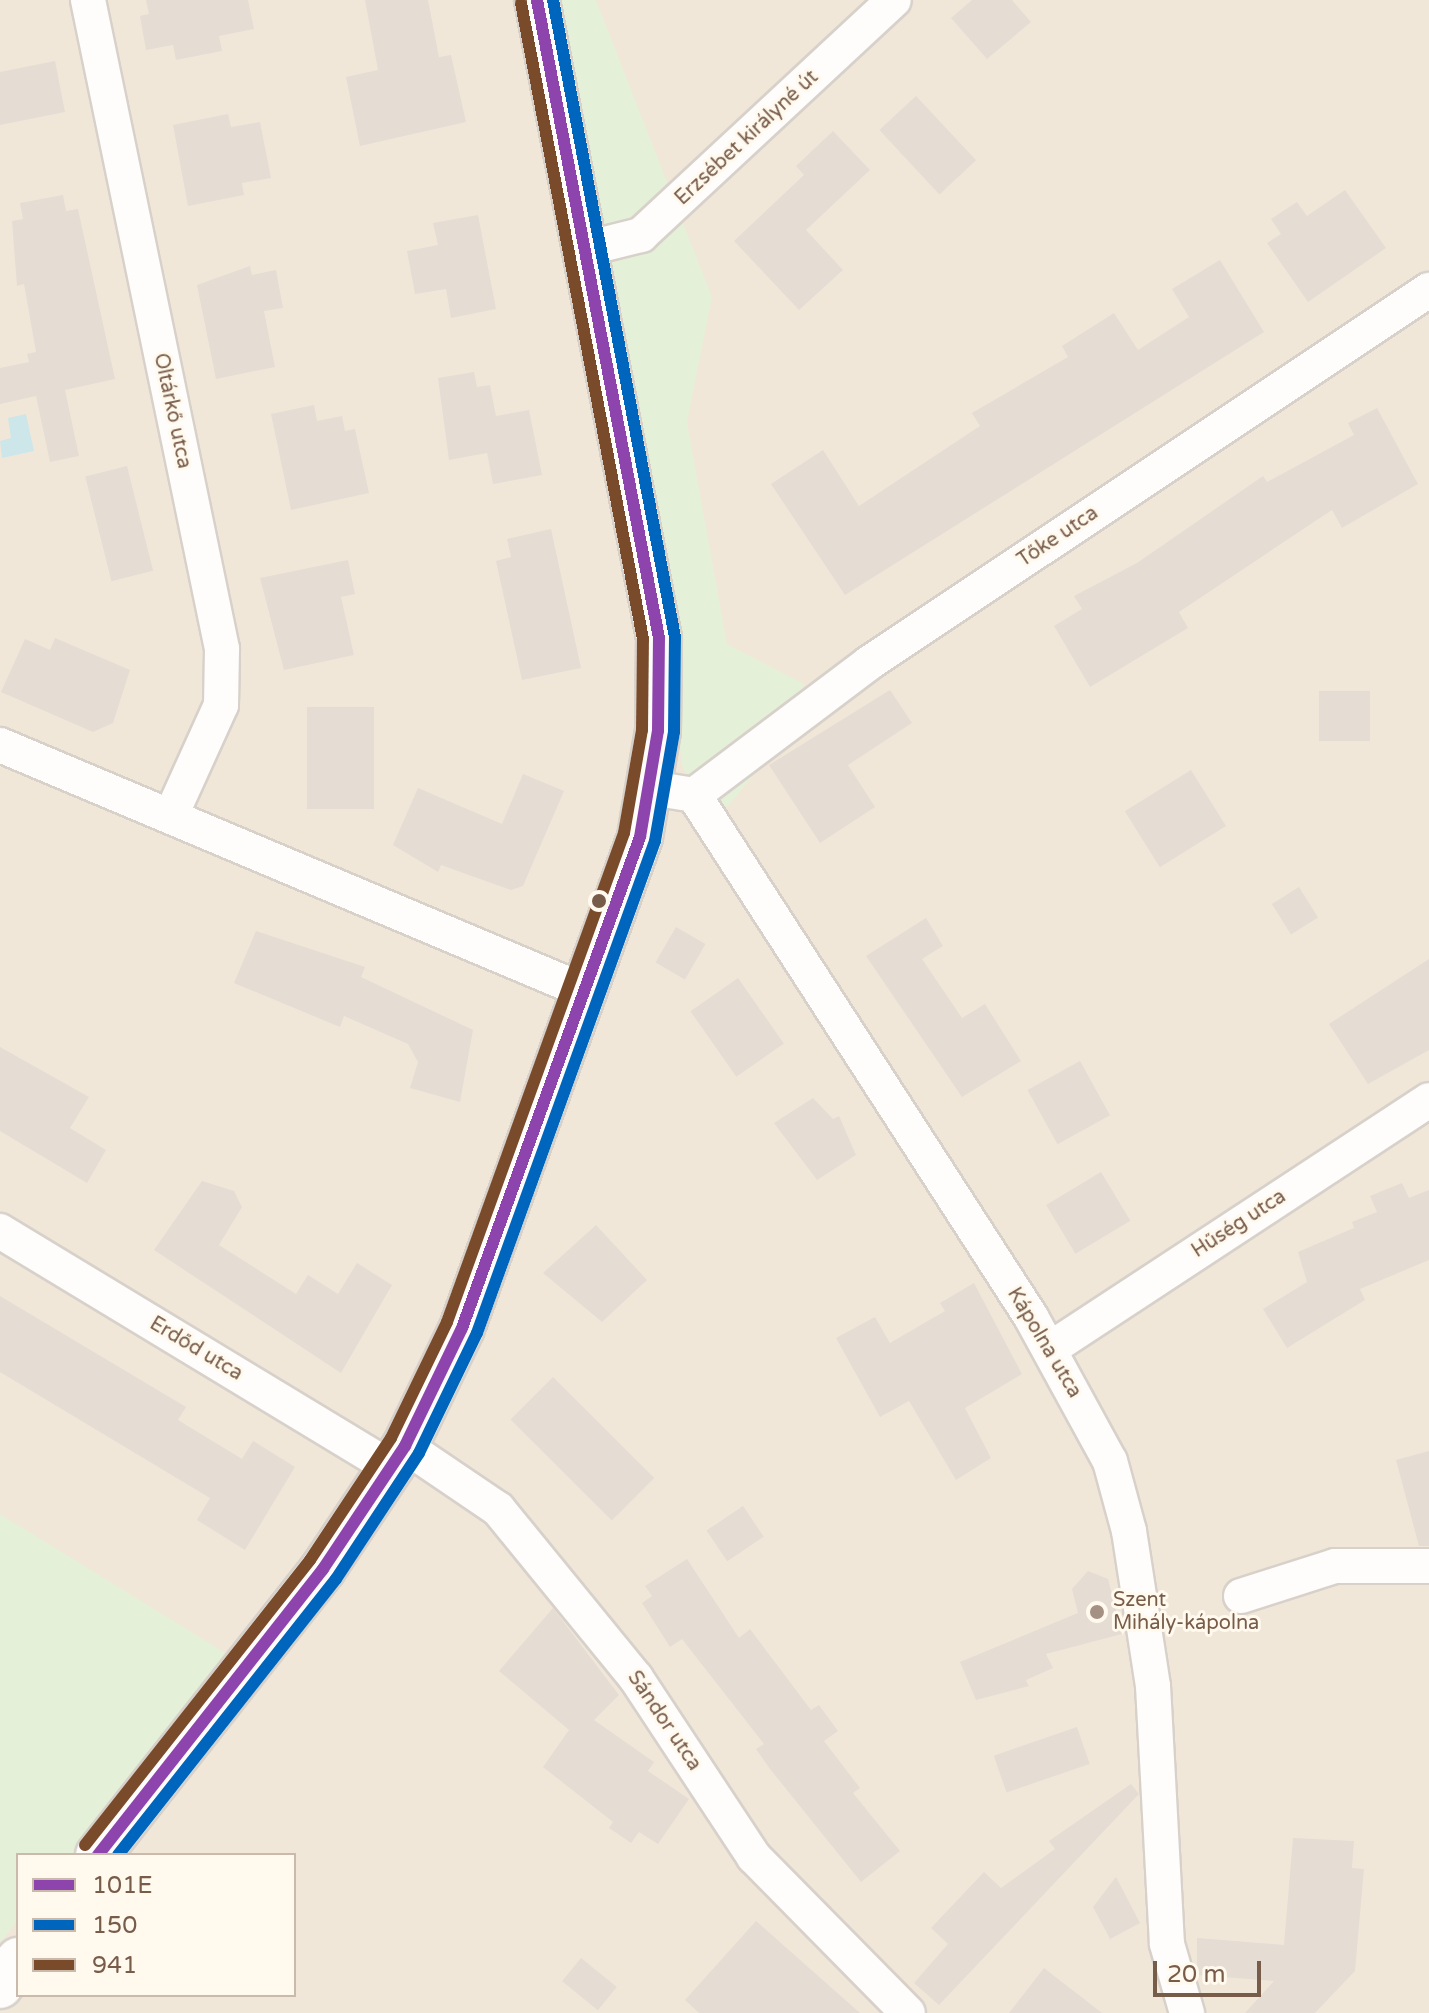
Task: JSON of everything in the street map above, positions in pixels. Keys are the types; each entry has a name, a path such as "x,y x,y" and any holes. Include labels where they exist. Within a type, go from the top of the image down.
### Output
{"street":[{"name":"Oltárkő utca","path":"88,0 222,649 221,705 171,815"},
{"path":"100,1853 323,1569 399,1457 462,1328 589,993 651,788 663,682 659,638 537,0"},
{"name":"Erzsébet királyné út","path":"585,249 641,235 894,0"},
{"name":"Tőke utca","path":"694,795 869,663 1429,290"},
{"path":"0,745 589,993"},
{"path":"651,788 694,795"},
{"name":"Kápolna utca","path":"694,795 1050,1349 1110,1461 1129,1531 1161,1760 1167,1944 1187,2013"},
{"name":"Hűség utca","path":"1050,1349 1429,1100"},
{"name":"Erdőd utca","path":"0,1231 399,1457"},
{"name":"Sándor utca","path":"399,1457 498,1509 636,1678 754,1857 908,2013"},
{"path":"1241,1596 1352,1563 1429,1566"},
{"path":"0,1986 16,1963"}],"shaded area":[{"path":"0,0 1429,0 1429,2013 0,2013"}],"green space":[{"path":"544,0 596,0 712,297 687,422 727,644 804,684 765,761 724,811 683,769 656,585"},
{"path":"0,1514 232,1657 73,1853 16,1853 16,1923 0,1943"}],"water":[{"path":"26,414 34,451 2,458 0,441 11,438 8,418"}],"building":[{"path":"146,0 248,0 254,29 219,36 222,51 176,60 173,45 146,50 140,16 149,14"},
{"path":"365,0 428,0 439,57 451,55 466,122 360,146 346,77 378,70"},
{"path":"972,0 1012,0 1031,22 987,59 951,18"},
{"path":"55,61 65,112 0,125 0,72"},
{"path":"916,96 976,160 939,194 879,130"},
{"path":"228,114 231,127 260,122 271,178 242,183 244,195 188,206 173,125"},
{"path":"833,131 870,170 806,230 843,270 799,310 734,241 804,175 796,166"},
{"path":"1345,190 1386,248 1308,302 1267,243 1281,234 1271,219 1297,202 1307,216"},
{"path":"63,195 66,211 78,209 115,379 65,390 79,456 50,462 36,396 0,404 0,368 29,362 27,354 36,352 24,284 17,286 12,221 23,219 20,203"},
{"path":"478,215 496,309 451,318 446,289 415,294 407,251 438,245 433,223"},
{"path":"1220,260 1264,332 845,595 771,484 823,450 859,506 980,426 972,413 1068,357 1062,346 1114,313 1138,350 1189,317 1172,289"},
{"path":"250,266 252,275 276,270 283,308 264,311 275,367 216,379 197,285"},
{"path":"474,372 477,387 490,385 496,416 529,410 542,475 493,484 487,453 449,460 438,378"},
{"path":"314,405 317,421 342,416 345,431 355,429 369,493 291,510 271,414"},
{"path":"1377,408 1418,484 1342,528 1332,510 1179,612 1188,628 1090,687 1054,626 1082,609 1074,596 1137,563 1263,476 1267,482 1354,435 1348,423"},
{"path":"127,466 153,571 111,581 85,476"},
{"path":"551,529 581,668 522,680 496,561 511,557 507,539"},
{"path":"348,560 355,594 341,597 354,655 284,670 260,578"},
{"path":"55,638 130,670 113,723 93,732 1,692 25,639 50,650"},
{"path":"890,690 912,723 848,765 875,807 820,843 769,765"},
{"path":"1319,691 1370,691 1370,741 1319,741"},
{"path":"307,707 374,707 374,809 307,809"},
{"path":"1191,770 1226,826 1160,867 1125,811"},
{"path":"523,774 564,791 523,886 511,890 441,865 438,872 393,845 418,788 502,824"},
{"path":"1299,887 1318,918 1291,934 1272,904"},
{"path":"926,918 943,946 922,959 962,1018 985,1004 1021,1061 962,1097 866,956"},
{"path":"676,927 705,944 685,980 656,963"},
{"path":"256,931 365,967 361,977 473,1030 460,1102 410,1088 418,1062 408,1044 344,1016 340,1027 234,983"},
{"path":"1429,959 1429,1050 1368,1084 1329,1024"},
{"path":"738,978 784,1044 736,1077 690,1011"},
{"path":"0,1047 89,1097 70,1128 106,1150 87,1183 0,1131"},
{"path":"1080,1061 1110,1115 1058,1144 1028,1090"},
{"path":"813,1098 833,1119 839,1116 856,1155 817,1180 774,1123"},
{"path":"1101,1172 1130,1221 1075,1254 1046,1205"},
{"path":"202,1181 234,1191 242,1207 219,1245 296,1294 308,1275 338,1294 357,1263 392,1285 341,1373 154,1250"},
{"path":"1402,1183 1409,1198 1429,1190 1429,1260 1360,1289 1365,1300 1287,1348 1263,1309 1307,1282 1298,1252 1354,1228 1352,1222 1377,1212 1370,1196"},
{"path":"596,1225 647,1280 602,1322 543,1273"},
{"path":"974,1283 1022,1374 965,1408 991,1458 956,1480 909,1401 880,1417 836,1338 875,1317 890,1343 945,1311 940,1303"},
{"path":"0,1296 186,1407 178,1420 242,1459 253,1441 295,1467 245,1550 197,1520 210,1498 0,1372"},
{"path":"553,1377 654,1478 612,1521 511,1419"},
{"path":"1429,1451 1429,1546 1419,1546 1396,1460"},
{"path":"743,1506 764,1537 727,1561 707,1531"},
{"path":"687,1559 739,1638 750,1629 811,1710 819,1705 838,1731 824,1741 860,1788 853,1793 900,1851 861,1882 770,1769 756,1749 764,1744 682,1639 670,1647 642,1603 652,1596 645,1586"},
{"path":"1088,1571 1108,1579 1122,1634 1046,1654 1053,1668 1026,1680 1029,1686 976,1700 960,1662 1078,1613 1072,1589"},
{"path":"553,1608 619,1695 594,1720 654,1762 648,1771 689,1799 658,1844 639,1832 631,1843 609,1828 613,1822 543,1767 569,1730 499,1671"},
{"path":"1077,1727 1090,1764 1006,1793 994,1756"},
{"path":"1131,1784 1139,1794 939,2005 914,1983 948,1944 931,1928 984,1872 1001,1888 1055,1849 1049,1841"},
{"path":"1293,1838 1354,1841 1352,1868 1364,1869 1355,1971 1315,2013 1245,2013 1274,1981 1197,1975 1197,1938 1284,1945"},
{"path":"1116,1877 1140,1923 1110,1939 1093,1907"},
{"path":"756,1921 860,2013 699,2013 685,2000"},
{"path":"581,1958 617,1987 598,2010 562,1981"},
{"path":"1044,1968 1102,2013 1009,2013"}],"transit line":[{"name":"101E","path":"100,1853 323,1569 405,1446 462,1328 640,837 658,731 659,638 537,0"},
{"name":"150","path":"120,1853 336,1579 419,1453 477,1333 655,841 674,732 675,637 553,0"},
{"name":"941","path":"85,1845 310,1560 391,1438 447,1322 624,833 642,730 643,639 521,3"}],"place":[{"name":"Szent Mihály-kápolna","path":"1097,1612"}]}
